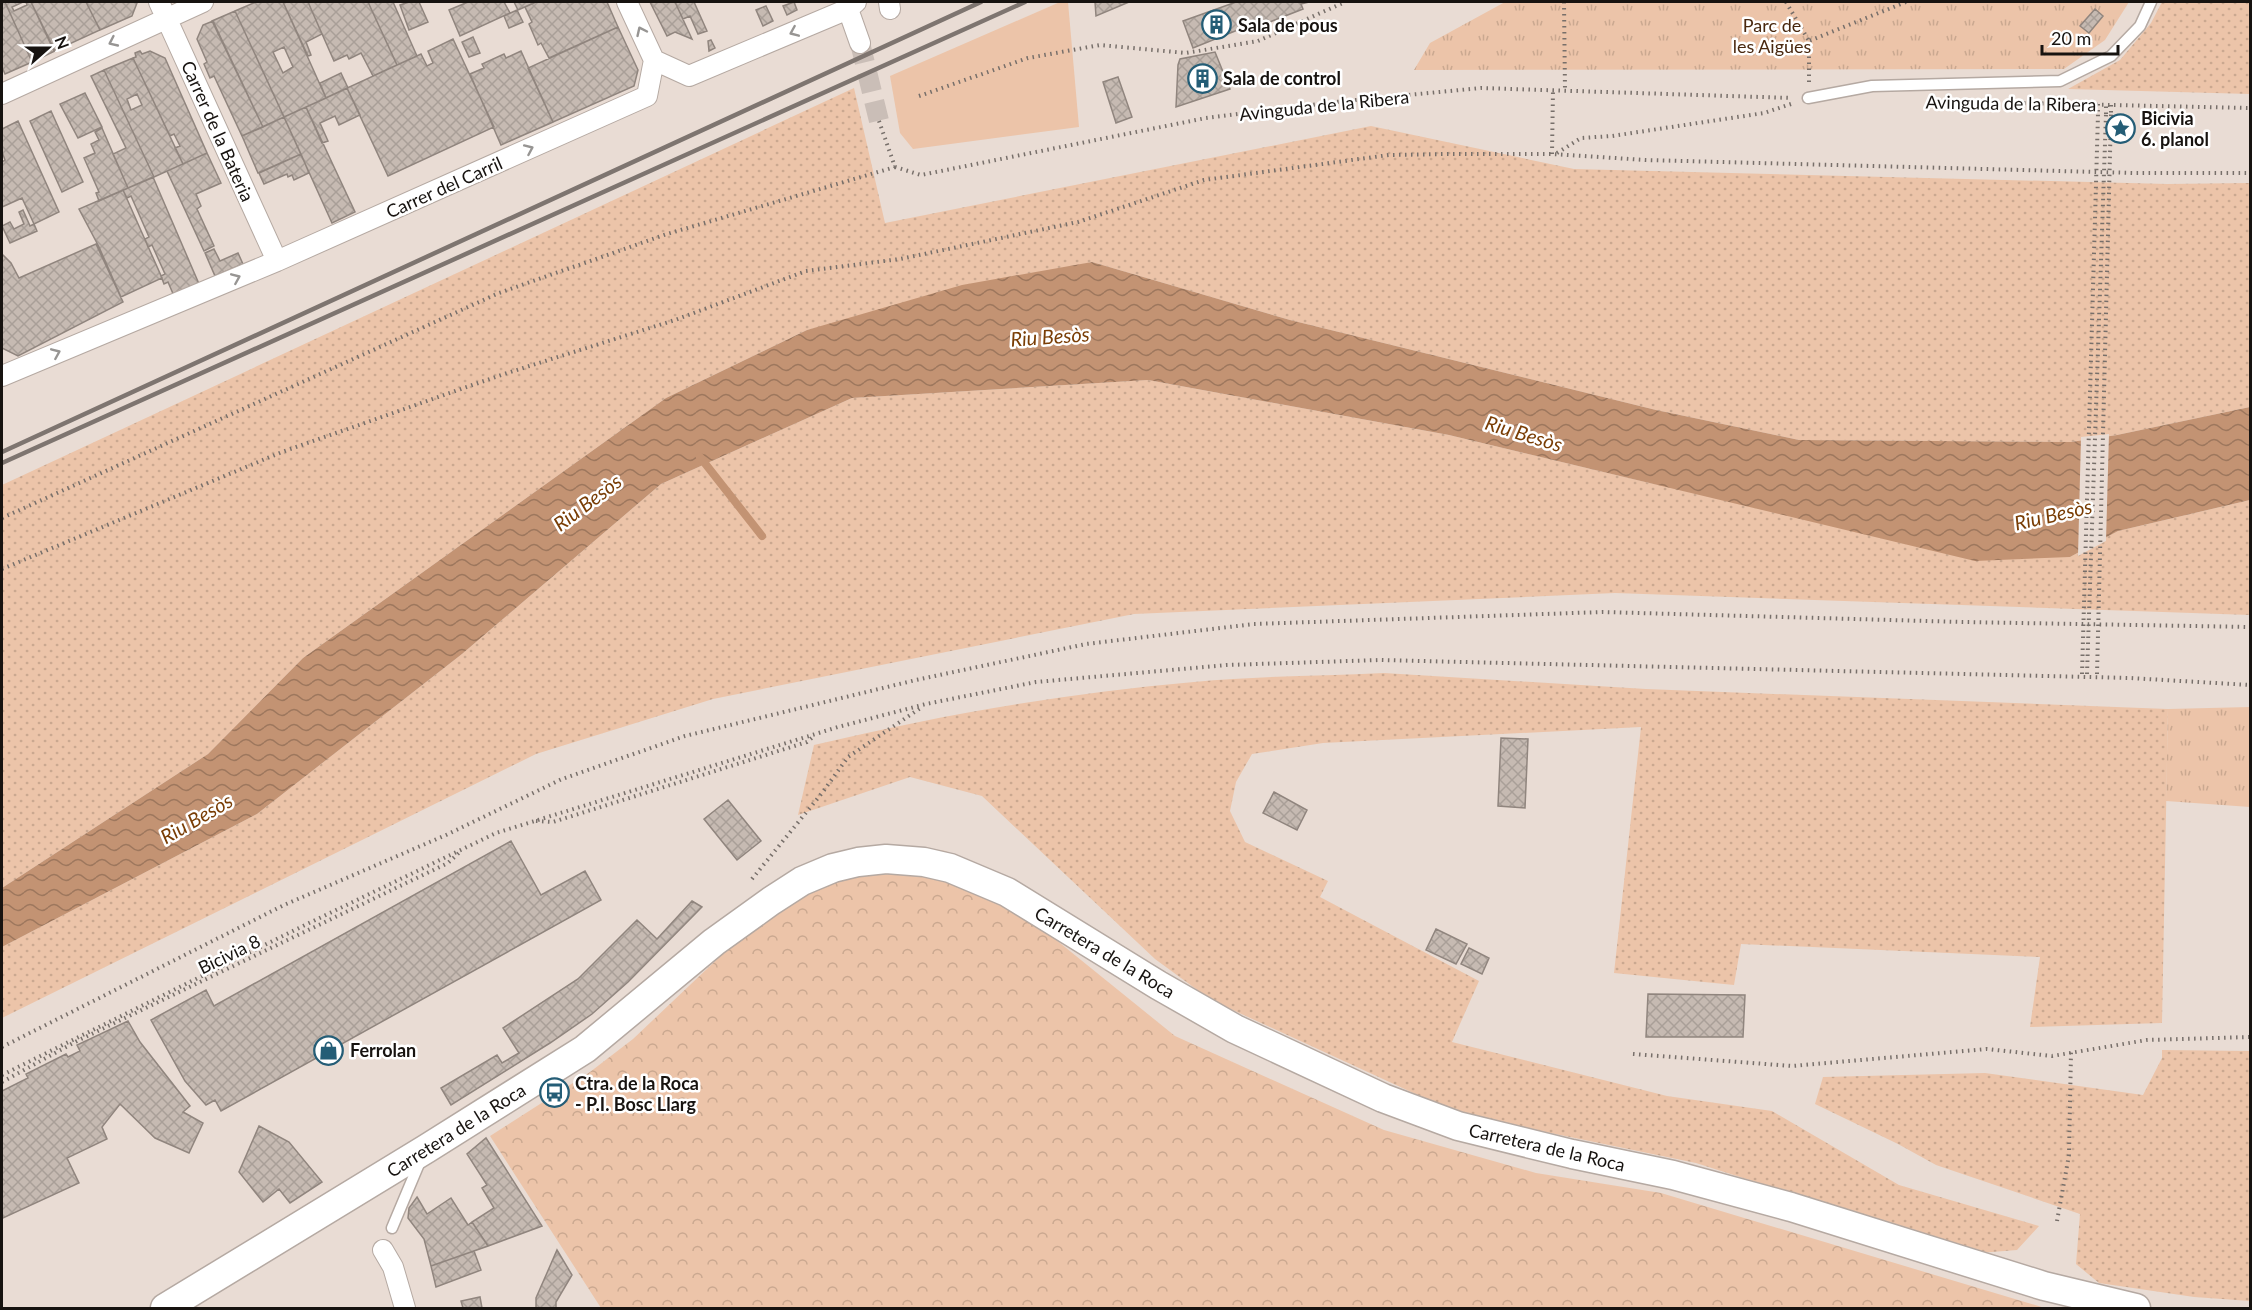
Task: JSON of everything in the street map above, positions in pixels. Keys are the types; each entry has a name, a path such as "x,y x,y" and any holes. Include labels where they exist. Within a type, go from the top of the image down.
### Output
{"street":[{"path":"2,94 162,10 203,2"},
{"path":"627,2 654,60 689,76 852,5 860,43"},
{"name":"Carrer de la Bateria","path":"162,10 277,261"},
{"name":"Carrer del Carril","path":"2,376 277,261 647,96 654,60"},
{"name":"Carretera de la Roca","path":"165,1308 585,1049 714,942 771,900 802,881 833,868 886,859 924,862 969,875 1007,892 1158,985 1235,1029 1383,1098 1458,1126 1572,1154 1673,1174 1791,1207 2044,1286 2136,1308"},
{"path":"383,1250 393,1267 405,1308"}],"lane":[{"name":"Avinguda de la Ribera","path":"1808,98 1872,86 2060,81 2111,56 2140,26 2151,2"},
{"path":"392,1228 426,1149"}],"path":[{"path":"919,96 1028,58 1100,45 1186,53 1258,41 1345,2"},
{"path":"1564,2 1565,91"},
{"path":"1554,154 1581,138 1764,113 1808,98 1809,41 1786,2"},
{"path":"1809,41 1906,2"},
{"name":"Avinguda de la Ribera","path":"895,167 921,175 1206,118 1335,102 1480,88 1808,98"},
{"path":"1553,90 1554,154"},
{"name":"Avinguda de la Ribera","path":"2017,103 2250,108"},
{"path":"2085,675 2098,104"},
{"path":"2085,675 2109,105"},
{"path":"2097,676 2108,114"},
{"path":"2,518 499,293 667,234 895,167 879,121"},
{"path":"2,569 282,452 501,375 675,320 806,271 900,259 1078,222 1204,180 1389,155 1448,154 1554,154 1646,160 2136,173 2250,173"},
{"path":"2,1047 284,905 446,835 562,779 685,736 916,680 1086,644 1254,624 1602,612 2250,627"},
{"path":"2,1075 496,833 533,821 553,822 807,742 816,734 926,704 1036,682 1227,665 1380,660 2085,675 2250,685"},
{"path":"749,882 822,794 848,757 926,704"},
{"name":"Bicivia 8","path":"2,1082 77,1041 448,863 465,848"},
{"path":"1633,1054 1792,1066 1987,1049 2052,1056 2147,1040 2250,1037"},
{"path":"2057,1221 2069,1155 2071,1052"}],"green space":[{"path":"1060,2 1068,2 1079,127 913,149 900,133 890,76"},
{"name":"Parc de les Aigües","path":"1505,2 2129,2 2105,40 2064,69 1414,70 1430,43"},
{"path":"2162,2 2250,2 2250,94 2068,89 2120,60 2151,23"},
{"path":"854,88 885,223 1371,126 1574,169 2167,184 2250,183 2250,407 2117,435 2071,442 1799,440 1656,410 1290,320 1092,262 807,330 666,398 303,658 208,754 2,888 2,485"},
{"path":"1148,380 1449,435 1654,484 2070,557 2118,531 2250,500 2250,615 1615,593 1134,614 713,699 536,754 2,1018 2,947 257,814 462,654 661,484 852,398"},
{"path":"1384,673 1646,689 2168,709 2162,1023 2030,1027 2040,957 1741,944 1734,985 1614,973 1641,727 1323,743 1252,754 1236,782 1230,811 1245,842 1328,881 1320,897 1479,981 1452,1042 1667,1096 1772,1111 1899,1185 2039,1226 2017,1250 1979,1253 1696,1163 1459,1114 1211,1000 1155,959 982,796 910,777 798,815 814,745 1003,706 1098,692 1218,680"},
{"path":"2250,707 2250,807 2166,801 2168,709"},
{"path":"900,845 946,851 1175,1036 1384,1130 1536,1173 1661,1193 2045,1308 601,1308 490,1136 590,1072 633,1039 748,930 855,857"},
{"path":"2162,1050 2250,1051 2250,1301 2194,1297 2099,1283 2076,1264 2080,1214 1936,1165 1815,1104 1823,1077 1985,1073 2143,1095 2162,1058"}],"water":[{"name":"Riu Besòs","path":"1092,262 1290,320 1656,410 1799,440 2071,442 2117,435 2250,407 2250,500 2118,531 2070,557 1975,561 1449,435 1148,380 852,398 661,484 462,654 257,814 2,947 2,888 208,754 303,658 666,398 807,330 962,285"}],"pier":[{"path":"2109,434 2106,541 2078,556 2081,437"}],"building":[{"path":"2,2 5,2 32,62 5,74 2,67"},
{"path":"5,2 23,2 12,7 14,11 27,5 26,2 31,2 55,51 32,62"},
{"path":"31,2 86,2 100,30 54,51"},
{"path":"86,2 137,3 132,16 100,30"},
{"path":"256,2 283,2 326,98 284,117 235,11","holes":["284,47 293,67 283,73 273,52"]},
{"path":"283,2 308,2 322,34 306,42 311,55 308,56"},
{"path":"308,2 368,2 397,65 373,76 361,53 349,59 347,55 334,61"},
{"path":"368,2 393,2 417,56 397,65"},
{"path":"419,2 428,22 409,30 400,5"},
{"path":"468,2 504,2 510,13 460,36 449,10"},
{"path":"514,2 536,2 518,10"},
{"path":"536,2 607,2 618,27 549,58 541,43 538,45 525,7"},
{"path":"650,2 675,2 692,39 675,32 667,36"},
{"path":"675,2 694,2 707,31 698,34 690,16 683,19"},
{"path":"794,2 797,10 787,15 783,6"},
{"path":"1095,2 1129,2 1096,16"},
{"name":"Sala de pous","path":"1236,2 1309,2 1301,4 1303,9 1257,27 1255,23 1193,48 1183,21"},
{"path":"766,6 773,21 763,26 756,10"},
{"path":"2095,9 2103,16 2089,33 2080,26"},
{"path":"517,10 523,22 509,28 504,16"},
{"path":"235,11 284,117 263,127 212,21"},
{"path":"213,21 263,127 242,136 214,76 210,78 204,64 207,62 197,39 203,25"},
{"path":"618,27 638,70 634,86 553,122 528,68"},
{"path":"473,37 480,53 469,57 462,42"},
{"path":"453,39 494,127 388,176 347,88 421,54 427,66 433,63 428,51"},
{"path":"711,40 715,48 709,51 708,41"},
{"path":"140,51 142,54 150,51 165,58 207,153 183,164 175,148 180,146 174,134 170,136 133,58 136,57 135,53"},
{"path":"521,51 553,122 501,145 470,74 484,68 482,64 504,54 506,58"},
{"name":"Sala de control","path":"1215,52 1230,89 1176,107 1180,59"},
{"path":"133,58 183,164 154,177 104,70","holes":["137,94 142,105 131,110 127,99"]},
{"path":"104,70 154,177 128,188 113,154 126,148 91,76"},
{"path":"341,73 348,88 326,98 320,83"},
{"path":"1118,77 1132,117 1116,123 1103,82"},
{"path":"347,88 360,115 339,125 335,116 320,123 328,141 322,143 306,107"},
{"path":"85,93 102,127 78,138 60,104"},
{"path":"306,107 355,212 332,223 284,117"},
{"path":"51,111 83,182 62,192 30,121"},
{"path":"284,117 301,154 258,173 242,136"},
{"path":"18,121 59,212 34,224 22,198 2,207 2,162 5,160 2,152 2,129"},
{"path":"102,128 128,188 99,201 96,193 99,192 84,158 95,153 91,144 99,140 95,132"},
{"path":"207,153 221,183 196,194 201,206 197,209 214,246 204,251 167,171"},
{"path":"301,154 309,173 294,180 292,175 288,177 287,174 264,184 259,173"},
{"path":"153,177 199,284 174,296 168,282 164,284 161,276 165,274 152,245 148,247 145,239 149,237 131,196 127,198 123,190"},
{"path":"123,190 162,278 121,297 79,209"},
{"path":"23,210 30,226 34,224 37,231 10,243 2,226 10,222 14,229 24,224 19,212"},
{"path":"96,244 123,302 18,356 2,348 2,254 11,263 19,278"},
{"path":"214,249 220,261 238,253 243,264 215,276 205,253"},
{"path":"1501,738 1528,739 1525,808 1498,806"},
{"path":"1274,792 1307,810 1297,830 1263,813"},
{"path":"728,800 761,841 737,860 704,819"},
{"path":"511,841 541,895 585,871 601,900 221,1111 215,1100 206,1105 185,1081 151,1020 206,990 214,1006"},
{"path":"692,901 702,907 628,982 592,1014 451,1105 441,1088 497,1055 502,1063 519,1053 503,1028 578,979 637,920 657,939"},
{"path":"1436,929 1467,944 1456,964 1426,950"},
{"path":"1469,948 1489,958 1482,974 1461,964"},
{"path":"1648,994 1745,995 1743,1037 1646,1037"},
{"path":"128,1021 140,1042 190,1106 183,1112 203,1123 189,1153 155,1138 120,1104 102,1127 107,1139 67,1158 79,1183 3,1218 2,1091 28,1078 26,1074 66,1054 68,1057 80,1051 77,1045"},
{"path":"259,1126 289,1142 322,1182 290,1203 279,1189 263,1202 239,1172"},
{"path":"486,1138 542,1226 488,1246 472,1222 494,1208 482,1188 487,1185 467,1154"},
{"path":"417,1197 427,1214 451,1198 468,1225 472,1222 488,1246 431,1266 424,1239 408,1218 409,1208"},
{"path":"557,1250 572,1275 556,1302 556,1308 536,1308 536,1298"},
{"path":"474,1251 481,1270 436,1287 431,1266"},
{"path":"480,1297 482,1308 463,1308 461,1301"}],"waterway":[{"path":"700,457 762,536"}],"tunnel":[{"path":"860,43 879,121"}],"railway":[{"path":"2,452 981,2"},
{"path":"2,463 1025,2"}],"place":[{"name":"Sala de pous","path":"1217,25"},
{"name":"Sala de control","path":"1202,78"},
{"name":"Bicivia 6. planol","path":"2120,128"},
{"name":"Ferrolan","path":"329,1050"},
{"name":"Ctra. de la Roca - P.I. Bosc Llarg","path":"554,1093"}]}
